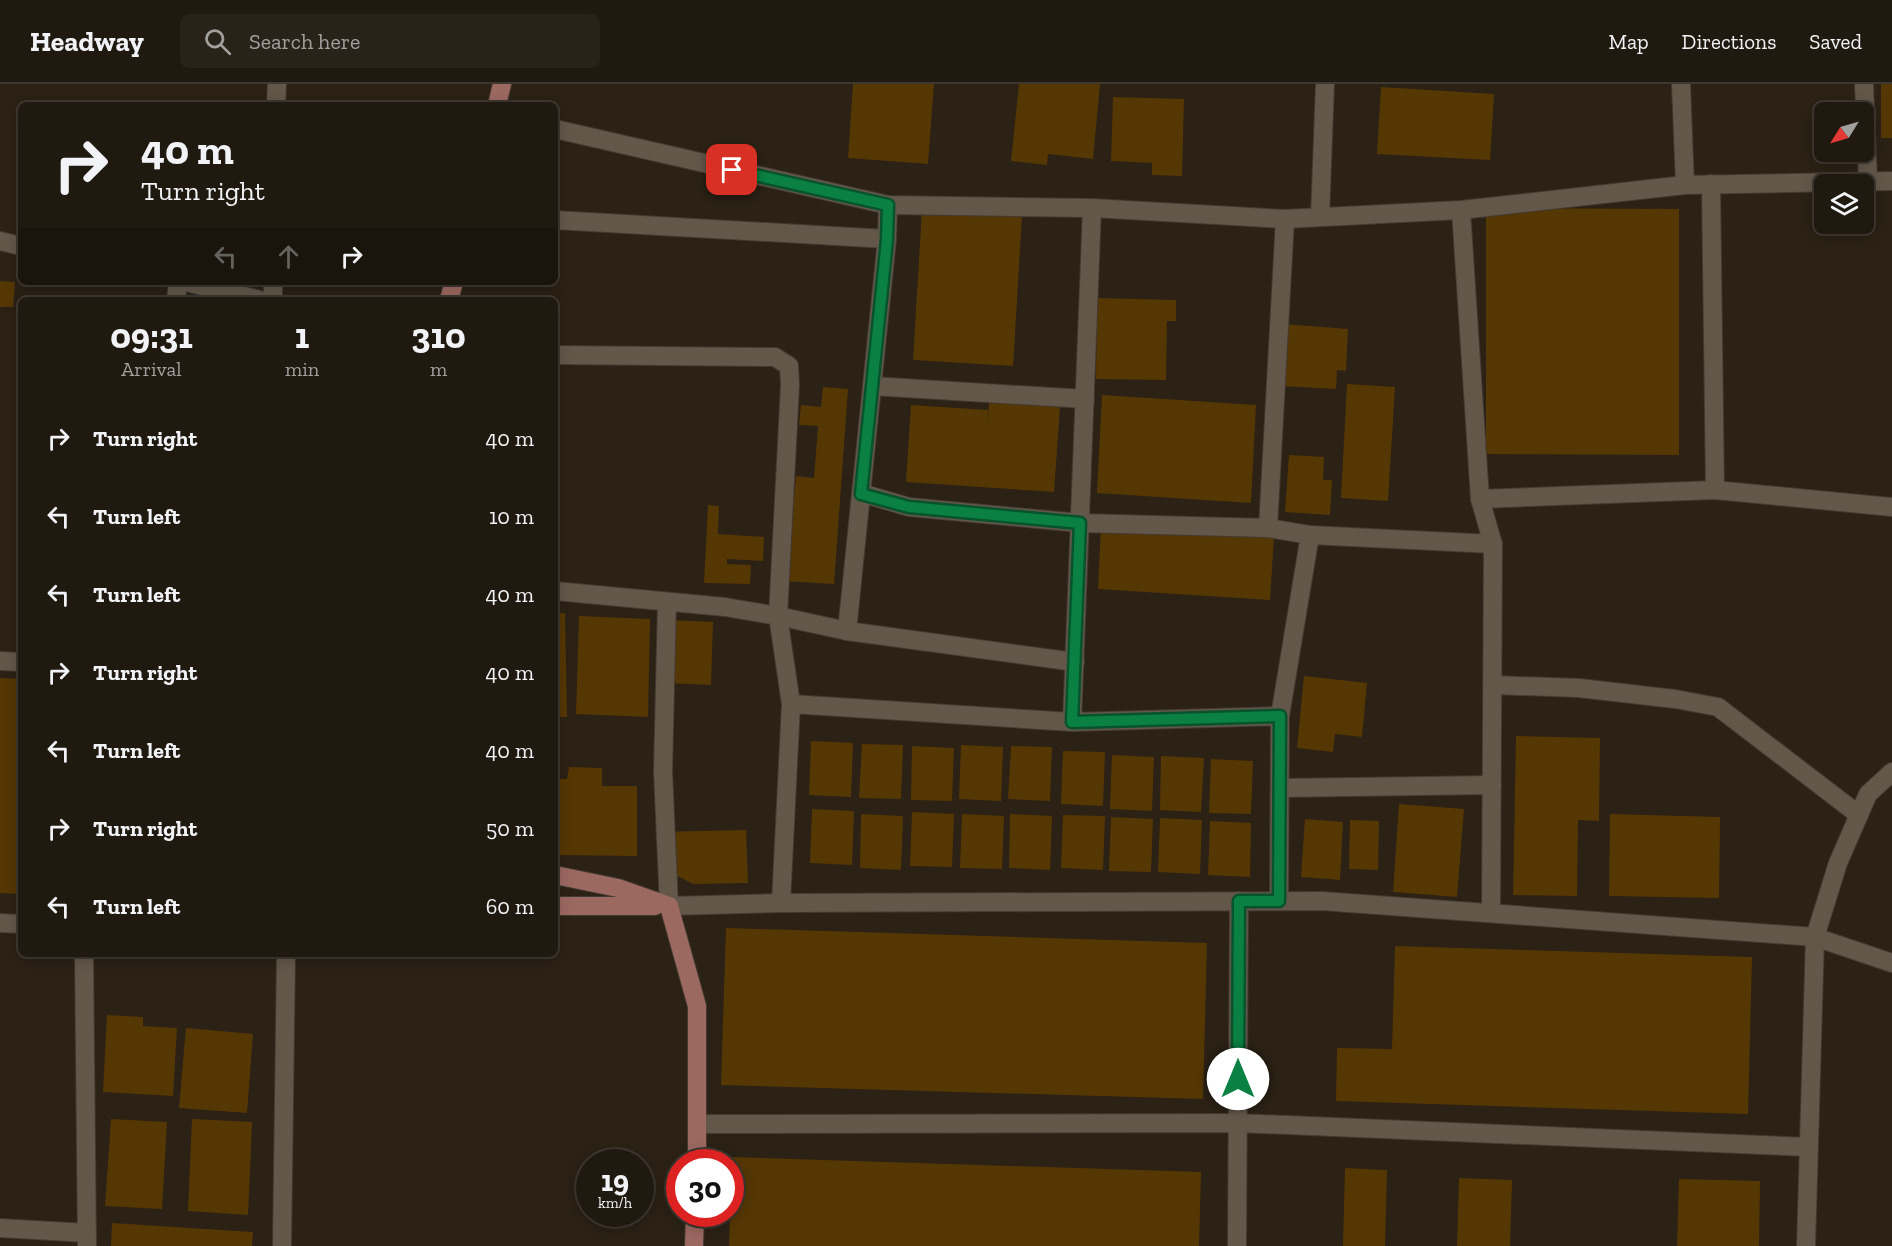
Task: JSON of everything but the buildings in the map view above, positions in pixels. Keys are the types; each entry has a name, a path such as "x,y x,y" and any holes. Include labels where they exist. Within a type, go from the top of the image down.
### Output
{"main road":[{"path":"498,102 502,84"},
{"path":"558,876 618,888 669,906"},
{"path":"558,906 669,906"},
{"path":"669,906 697,1006 697,1149"},
{"path":"694,1246 695,1227"}],"street":[{"path":"276,102 277,84"},
{"path":"1320,217 1325,84"},
{"path":"1681,84 1685,185"},
{"path":"1864,84 1868,174"},
{"path":"558,130 888,205 1092,208 1285,219 1461,210 1685,185 1814,182"},
{"path":"1874,181 1892,181"},
{"path":"1711,184 1715,490"},
{"path":"847,632 887,240 888,205"},
{"path":"1072,722 1092,208"},
{"path":"1461,210 1480,499 1493,544 1491,914"},
{"path":"1268,528 1285,219"},
{"path":"558,220 887,240"},
{"path":"0,241 18,245"},
{"path":"198,285 248,297"},
{"path":"558,355 776,357 789,366 790,385 778,616 791,704 781,903"},
{"path":"872,387 1085,399"},
{"path":"1480,499 1715,490 1892,507"},
{"path":"861,494 909,507 1080,523 1268,528 1310,535 1493,544"},
{"path":"1279,901 1280,716 1310,535"},
{"path":"558,591 778,616 847,632 1075,662"},
{"path":"667,602 663,771 669,906 781,903 1322,901 1815,937 1892,963"},
{"path":"0,661 18,662"},
{"path":"1493,685 1579,688 1675,699 1718,707 1859,816"},
{"path":"791,704 1072,722 1280,716"},
{"path":"1806,1246 1815,937 1838,863 1868,794 1892,772"},
{"path":"1280,788 1492,785"},
{"path":"1237,1246 1239,901"},
{"path":"0,923 18,924"},
{"path":"0,1228 87,1240 84,957"},
{"path":"282,1246 286,957"},
{"path":"698,1124 1238,1124 1808,1147"}],"route":[{"path":"732,170 888,205 887,240 861,494 909,507 1080,523 1072,722 1280,716 1279,901 1239,901 1238,1079"}]}
